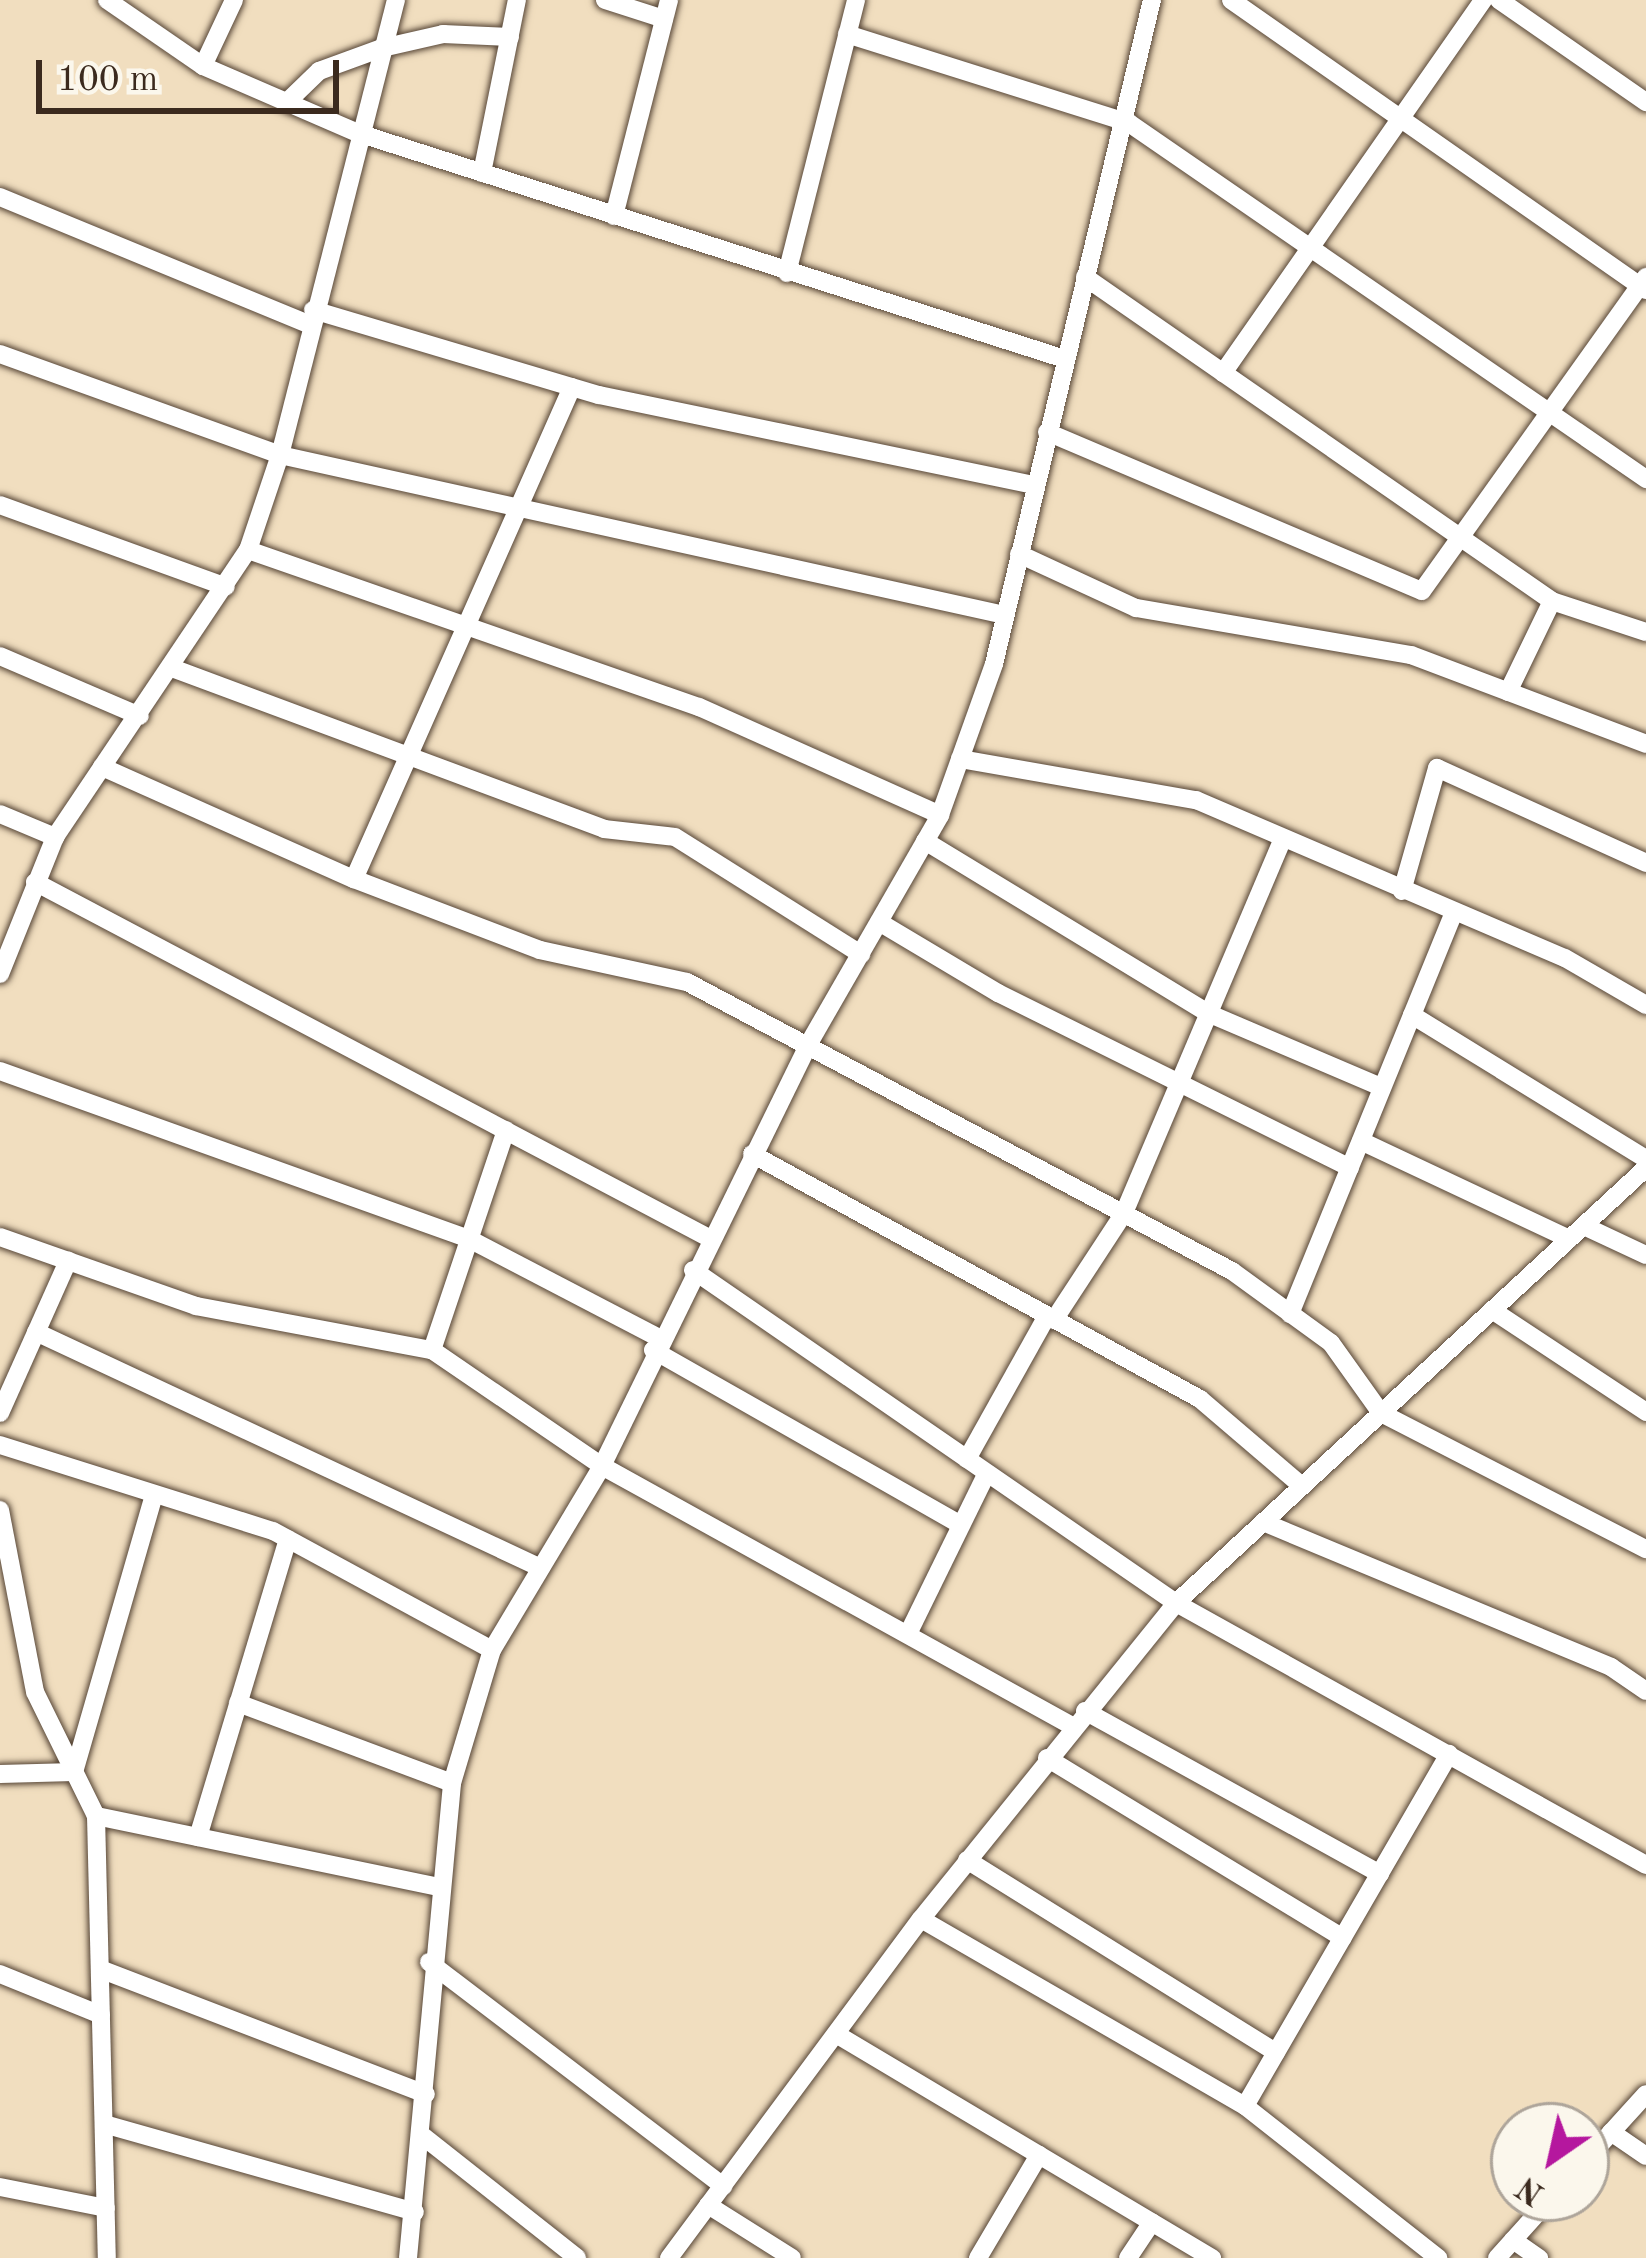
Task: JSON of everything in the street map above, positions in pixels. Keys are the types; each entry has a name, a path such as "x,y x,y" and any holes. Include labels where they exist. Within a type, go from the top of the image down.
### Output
{"street":[{"path":"107,0 203,66 358,133 1065,358"},
{"path":"203,66 234,0"},
{"path":"0,971 55,837 248,550 280,455 358,133 396,0"},
{"path":"482,173 517,0"},
{"path":"604,0 666,9 614,216"},
{"path":"787,273 856,0"},
{"path":"408,2258 424,2137 429,1962 452,1783 492,1650 602,1466 656,1344 808,1045 940,815 1005,615 1085,277 1129,123 1152,0"},
{"path":"1047,432 1422,591 1644,284 1400,122 1231,0"},
{"path":"1223,373 1484,0"},
{"path":"1499,0 1646,102"},
{"path":"286,102 319,71 382,48 443,34 510,37"},
{"path":"847,34 1129,123 1646,479"},
{"path":"0,196 312,318 572,387 1034,485"},
{"path":"1085,277 1552,601 1646,632"},
{"path":"0,354 280,455 514,512 1005,615"},
{"path":"355,879 572,387"},
{"path":"0,505 226,587"},
{"path":"248,550 698,707 940,815"},
{"path":"1019,554 1136,608 1411,655 1646,743"},
{"path":"1508,692 1552,601"},
{"path":"0,656 140,716"},
{"path":"172,668 604,829 675,837 861,954"},
{"path":"960,759 1196,800 1282,841 1565,958 1646,1005"},
{"path":"103,767 355,879 540,950 687,982 1232,1271 1330,1343 1381,1413 1646,1549"},
{"path":"1402,891 1437,768 1646,863"},
{"path":"0,814 55,837"},
{"path":"926,841 1210,1014 1381,1087"},
{"path":"967,1460 1050,1318 1124,1214 1282,841"},
{"path":"35,881 709,1238"},
{"path":"1290,1314 1454,912"},
{"path":"879,922 1178,1086 1350,1168"},
{"path":"669,2258 921,1919 1176,1603 1646,1163 1412,1015"},
{"path":"0,1071 469,1239 961,1525"},
{"path":"432,1350 506,1130"},
{"path":"1360,1141 1576,1232 1646,1256"},
{"path":"752,1154 1199,1400 1302,1486"},
{"path":"0,1238 196,1306 432,1350 602,1466 908,1634 1380,1874"},
{"path":"0,1413 68,1261"},
{"path":"693,1270 1176,1603 1646,1865"},
{"path":"1492,1310 1646,1412"},
{"path":"36,1332 541,1568"},
{"path":"0,1445 288,1539 492,1650"},
{"path":"908,1634 987,1473"},
{"path":"74,1772 154,1494"},
{"path":"0,1510 35,1692 96,1816 107,2258"},
{"path":"1264,1522 1611,1667 1646,1690"},
{"path":"198,1837 288,1539"},
{"path":"238,1703 452,1783"},
{"path":"1245,2107 1449,1754"},
{"path":"1047,1758 1343,1938"},
{"path":"0,1774 74,1772"},
{"path":"96,1816 438,1887"},
{"path":"968,1859 1276,2052"},
{"path":"921,1919 1245,2107 1438,2258"},
{"path":"429,1962 723,2186"},
{"path":"100,1969 426,2094"},
{"path":"0,1974 101,2015"},
{"path":"836,2034 1212,2258"},
{"path":"1646,2094 1611,2132 1646,2156"},
{"path":"104,2124 415,2212"},
{"path":"424,2137 577,2258"},
{"path":"978,2258 1039,2155"},
{"path":"0,2187 106,2208"},
{"path":"708,2205 792,2258"},
{"path":"1127,2258 1152,2222"},
{"path":"1497,2258 1529,2222"},
{"path":"1513,2240 1539,2258"}]}
